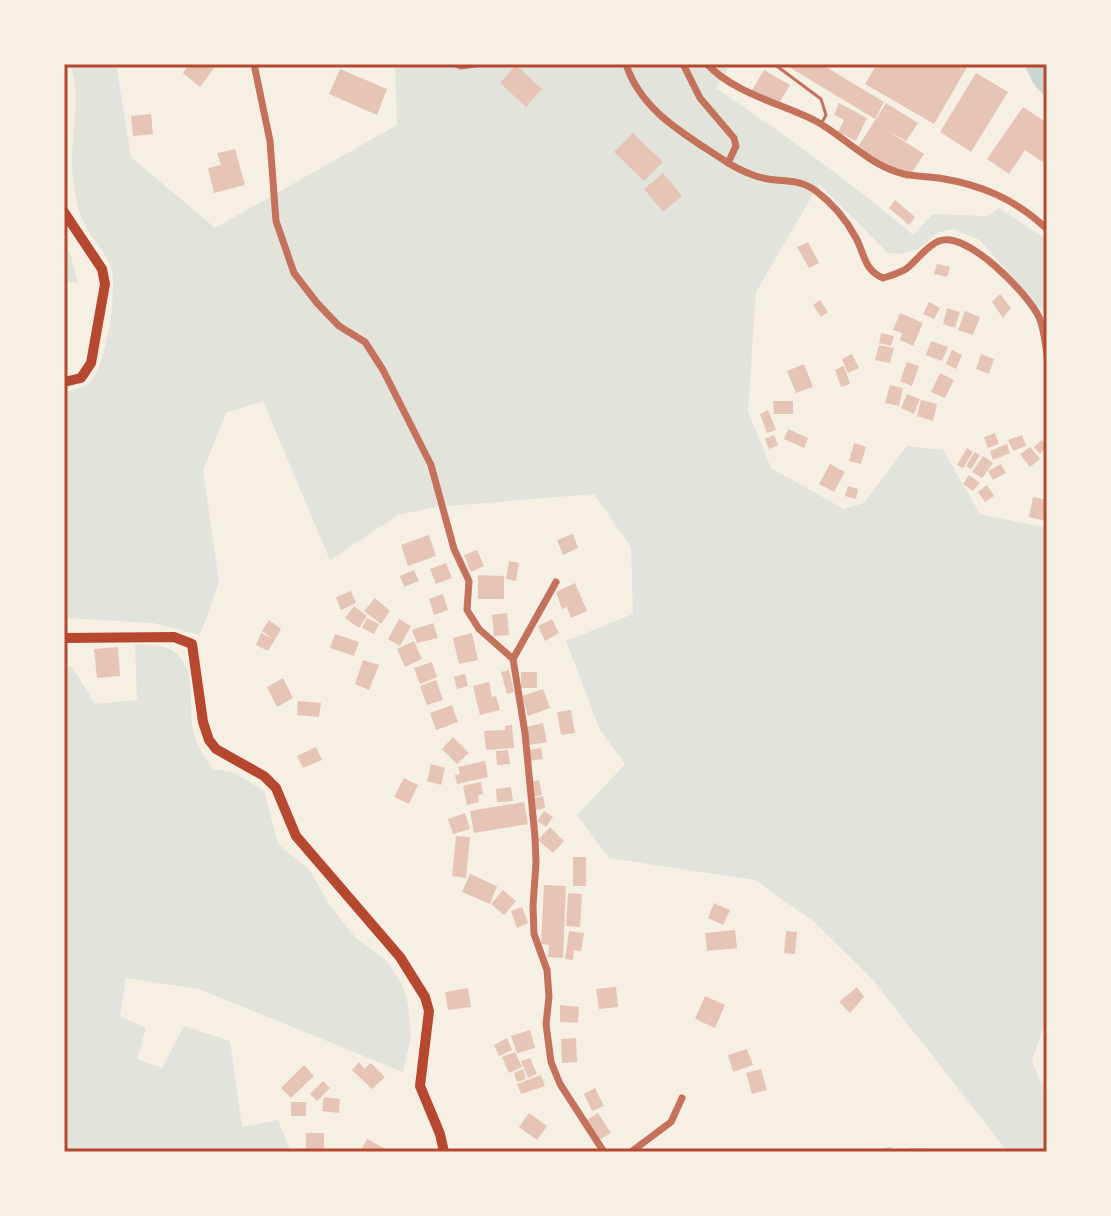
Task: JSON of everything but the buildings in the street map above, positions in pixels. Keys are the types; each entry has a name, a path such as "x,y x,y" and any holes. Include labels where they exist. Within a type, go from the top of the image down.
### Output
{"main road":[{"path":"64,212 102,269 105,284 91,363 81,378 64,382"},
{"path":"64,638 174,637 192,644 203,722 209,740 216,749 264,776 276,788 296,836 400,957 425,997 429,1011 420,1086 444,1152"}],"street":[{"path":"254,64 270,141 276,221 294,273 339,326 365,342 383,370 431,465 454,549 469,581 467,610 470,617 513,659"},
{"path":"456,64 475,64"},
{"path":"626,64 632,81 650,107 728,163 741,171 769,179 785,178 815,189 857,239 865,263 873,274 883,278 904,271 938,241 948,239 968,246 991,263 1028,300 1040,319 1047,354"},
{"path":"683,64 700,98 734,138 736,146 728,163"},
{"path":"707,64 720,78 821,124 890,170 912,177 973,185 1008,198 1047,229"},
{"path":"556,582 513,659 525,733 535,837 534,934 547,970 549,997 546,1024 551,1062 560,1084 604,1152"},
{"path":"631,1152 671,1122 682,1098"}],"lane":[{"path":"774,64 821,99 826,115 821,124"}],"shaded area":[{"path":"70,64 116,64 131,157 215,228 397,125 395,64 731,64 716,88 841,177 913,235 933,214 987,216 999,208 1047,240 1047,317 980,240 953,229 939,232 918,249 900,254 888,253 819,184 756,292 748,411 771,468 844,509 864,503 907,446 943,450 980,514 1047,528 1047,1015 1032,1061 1047,1098 1047,1152 1008,1152 873,980 813,921 755,880 609,858 577,815 625,764 600,730 566,641 633,614 631,547 594,494 436,507 398,515 330,560 263,401 226,413 203,471 219,582 200,635 153,623 64,618 64,391 86,385 97,372 106,343 113,291 109,262 83,222 76,198 72,166 75,92"},
{"path":"1024,64 1047,64 1047,99 1033,83"},
{"path":"64,244 71,256 78,283 64,282"},
{"path":"135,644 164,647 181,658 189,676 194,735 206,760 213,769 233,772 264,791 278,844 309,869 329,904 355,937 387,961 402,985 408,1004 411,1036 403,1072 199,989 126,978 120,1016 146,1028 137,1059 162,1068 184,1026 230,1041 242,1127 278,1120 291,1152 64,1152 64,665 72,667 95,704 137,700"}]}
